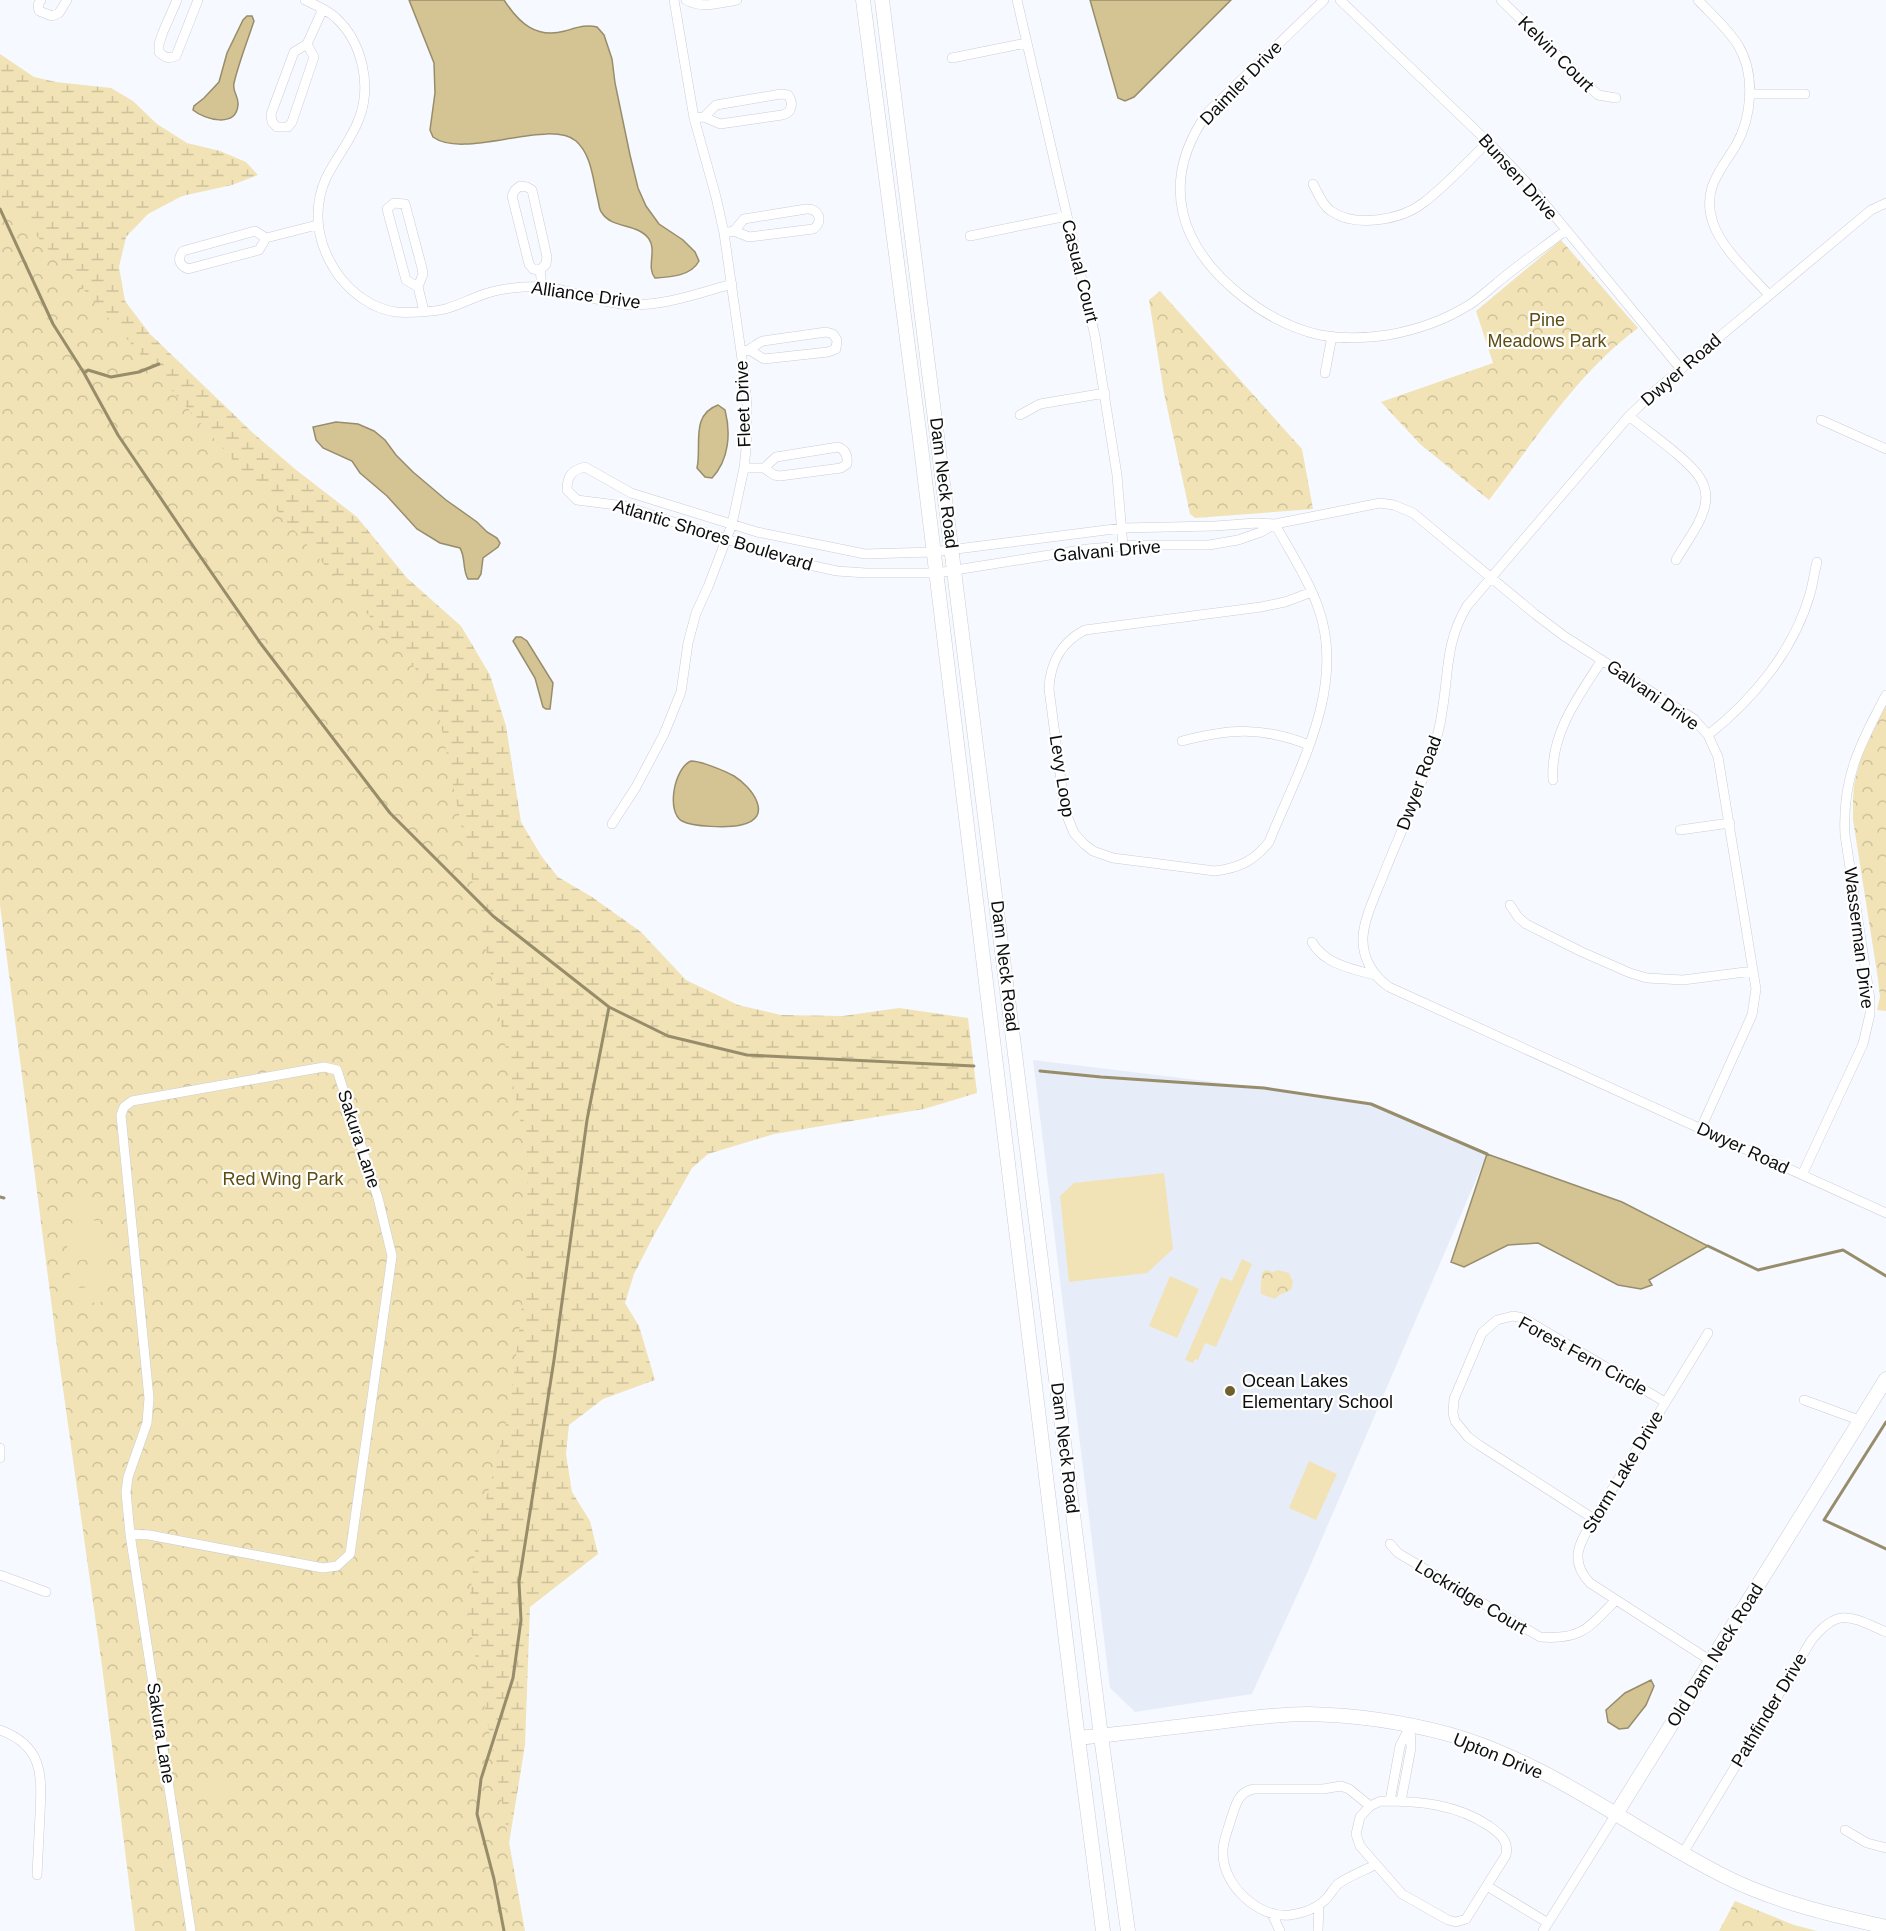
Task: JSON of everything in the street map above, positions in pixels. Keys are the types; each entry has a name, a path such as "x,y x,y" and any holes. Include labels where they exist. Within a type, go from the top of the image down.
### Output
{"main road":[{"name":"Dam Neck Road","path":"863,0 937,573 1103,1931"},
{"name":"Dam Neck Road","path":"882,0 1101,1736 1128,1931"},
{"path":"1032,1361 1054,1360"},
{"name":"Old Dam Neck Road","path":"1616,1815 1886,1379"},
{"name":"Upton Drive","path":"1078,1738 1272,1716 1299,1715 1345,1716 1410,1726 1449,1735 1510,1758 1553,1778 1728,1878 1786,1902 1886,1927"}],"street":[{"path":"41,0 38,5 39,11 52,16 59,13 67,0"},
{"path":"177,0 159,44 159,52 164,57 176,56 198,0"},
{"name":"Alliance Drive","path":"305,0 335,16 354,42 363,67 363,104 359,119 326,180 317,225 330,263 345,284 366,302 394,312 412,313 445,309 500,289 542,286 607,302 633,305 665,303 732,284"},
{"name":"Fleet Drive","path":"612,824 636,787 664,734 681,692 688,643 696,613 732,524 744,468 748,422 746,351 732,284 729,232 716,197 694,118 676,0"},
{"path":"686,0 694,5 737,0"},
{"name":"Casual Court","path":"1017,0 1095,336 1117,475 1123,546"},
{"name":"Daimler Drive","path":"1324,0 1208,112 1188,146 1181,178 1185,216 1194,242 1226,284 1250,303 1276,318 1307,331 1332,336 1388,335 1452,315 1482,296 1566,230"},
{"name":"Bunsen Drive","path":"1340,0 1488,142 1530,186 1680,368"},
{"name":"Kelvin Court","path":"1502,0 1598,95 1616,98"},
{"path":"1698,0 1738,45 1748,77 1749,94 1748,111 1740,137 1712,184 1710,209 1717,232 1725,244 1769,295"},
{"path":"307,44 314,57 292,122 288,127 277,127 272,122 272,114 294,52 307,44 323,9"},
{"path":"952,58 1026,43"},
{"path":"694,118 704,117 720,124 782,116 790,112 790,98 788,95 781,94 716,105 704,117"},
{"path":"1749,94 1805,94"},
{"path":"1313,184 1323,203 1331,212 1358,220 1387,219 1404,214 1425,202 1488,142"},
{"path":"520,186 532,190 547,257 546,264 540,270 533,269 529,264 512,196 520,186"},
{"path":"418,287 406,280 387,209 394,203 405,204 422,268 423,274 418,287 424,310"},
{"name":"Dwyer Road","path":"1886,203 1871,210 1680,368 1629,416 1467,606 1453,634 1449,650 1442,712 1429,761 1374,898 1363,933 1364,954 1375,975 1389,987 1886,1213"},
{"path":"806,209 814,209 819,217 818,225 813,229 748,237 729,232 744,219 806,209"},
{"path":"970,236 1067,216"},
{"path":"266,238 255,231 183,251 180,255 180,262 182,267 188,269 259,250 266,238 317,225"},
{"path":"540,270 542,286"},
{"path":"826,332 833,334 837,340 836,349 832,351 787,357 761,359 746,351 763,341 826,332"},
{"path":"1325,374 1332,336"},
{"path":"1020,415 1040,404 1105,393"},
{"path":"1629,416 1689,466 1704,485 1706,504 1703,514 1676,560"},
{"path":"1821,420 1886,449"},
{"path":"744,468 764,468 774,475 787,476 841,468 847,464 848,458 838,447 776,457 764,468"},
{"name":"Atlantic Shores Boulevard","path":"933,552 865,554 757,532 628,492 585,467 576,469 567,481 567,490 577,500 624,506 800,563 837,571 937,573"},
{"name":"Galvani Drive","path":"933,552 1122,528 1275,524 1372,504 1394,505 1413,513 1557,630 1694,719 1708,735 1718,757 1756,989 1752,1015 1701,1128"},
{"name":"Galvani Drive","path":"937,573 1087,549 1215,544 1238,540 1262,532 1275,524"},
{"name":"Levy Loop","path":"1275,524 1312,592 1324,631 1327,671 1320,714 1269,842 1248,862 1231,869 1215,871 1113,858 1093,851 1084,844 1069,823 1065,811 1049,689 1054,663 1060,652 1075,636 1085,630 1261,607 1285,602 1312,592"},
{"path":"1708,735 1737,711 1756,690 1778,658 1800,619 1817,562"},
{"path":"1553,780 1553,758 1563,726 1572,706 1602,660"},
{"name":"Wasserman Drive","path":"1802,1175 1868,1029 1870,999 1845,835 1844,815 1849,778 1855,758 1886,695"},
{"path":"1182,741 1215,733 1255,731 1274,733 1309,745"},
{"path":"1680,830 1730,823"},
{"path":"1510,905 1526,924 1581,952 1647,978 1683,980 1753,970"},
{"path":"1312,942 1330,961 1375,975"},
{"name":"Sakura Lane","path":"130,1534 149,1535 323,1568 337,1566 350,1554 392,1256 378,1198 337,1070 324,1067 132,1101 124,1107 121,1115 148,1398 147,1423 128,1477 126,1492 130,1534 191,1931"},
{"name":"Forest Fern Circle","path":"1594,1519 1479,1445 1460,1429 1453,1413 1454,1399 1482,1334 1497,1320 1513,1316 1523,1318 1665,1402"},
{"name":"Storm Lake Drive","path":"1708,1333 1594,1519 1578,1548 1578,1562 1584,1577 1590,1583 1711,1661"},
{"path":"1804,1400 1859,1420"},
{"path":"0,1448 0,1458"},
{"name":"Lockridge Court","path":"1390,1544 1398,1553 1540,1637 1562,1639 1586,1630 1616,1600"},
{"path":"0,1575 46,1592"},
{"name":"Pathfinder Drive","path":"1683,1853 1820,1629 1827,1623 1845,1617 1886,1632"},
{"path":"1390,1801 1400,1746 1410,1726"},
{"path":"1401,1801 1412,1748 1410,1726"},
{"path":"0,1730 20,1739 33,1752 39,1767 42,1783 37,1875"},
{"path":"1370,1806 1349,1789 1341,1786 1323,1789 1254,1789 1241,1794 1223,1845 1224,1866 1228,1876 1252,1905 1272,1914 1291,1915 1320,1905 1340,1883 1375,1865"},
{"path":"1381,1801 1401,1801 1427,1803 1464,1812 1476,1817 1501,1835 1507,1843 1506,1855 1466,1919 1456,1922 1449,1920 1402,1894 1360,1846 1356,1834 1360,1817 1370,1806 1381,1801"},
{"name":"Old Dam Neck Road","path":"1546,1927 1616,1815"},
{"path":"1845,1830 1867,1843 1886,1848"},
{"path":"1487,1886 1546,1927"},
{"path":"1318,1931 1320,1905"},
{"path":"1272,1914 1280,1931"}],"shaded area":[{"path":"409,0 504,0 522,22 537,31 555,33 585,26 597,27 604,35 612,59 615,83 638,188 646,206 659,224 683,240 695,252 699,261 695,266 680,275 655,278 651,269 652,249 649,239 638,230 612,222 601,212 589,161 576,141 563,135 547,134 465,144 447,143 433,137 430,130 435,93 434,63"},
{"path":"1090,0 1231,0 1134,97 1125,101 1118,98"},
{"path":"247,16 252,16 254,21 234,83 238,102 236,112 232,117 219,120 198,114 193,110 194,106 219,82 227,53"},
{"path":"718,405 725,410 728,437 722,463 712,478 705,477 697,468 699,432 704,416"},
{"path":"336,422 358,424 374,431 413,472 497,538 500,543 483,558 478,579 468,579 460,548 440,543 417,529 387,496 360,473 352,461 323,448 316,440 313,427"},
{"path":"516,637 527,641 553,683 550,709 543,707 535,678 513,641"},
{"path":"691,761 719,769 741,781 757,802 757,816 741,825 728,826 702,826 682,821 674,809 674,790 680,772"},
{"name":"Ocean Lakes Elementary School","path":"1033,1060 1264,1088 1371,1104 1487,1154 1308,1571 1252,1694 1135,1712 1110,1688"},
{"path":"1487,1154 1622,1202 1708,1246 1649,1280 1652,1285 1641,1289 1618,1285 1538,1243 1508,1245 1464,1267 1451,1262"},
{"path":"1651,1680 1654,1686 1646,1705 1628,1728 1619,1729 1608,1722 1606,1710 1625,1693"}],"green space":[{"path":"0,54 34,77 56,82 111,88 133,101 157,124 187,143 220,151 246,162 258,175 232,185 182,196 148,214 126,237 119,267 125,301 150,334 253,433 357,517 407,578 461,626 490,675 506,726 521,822 542,857 558,877 592,897 641,932 686,980 738,1005 781,1015 843,1016 899,1008 968,1018 977,1093 924,1109 774,1134 708,1154 692,1168 653,1237 634,1274 625,1303 639,1326 655,1380 603,1399 569,1425 566,1454 572,1492 590,1521 598,1554 530,1607 525,1745 507,1856 0,497"},
{"name":"Red Wing Park","path":"0,194 434,690 528,1159 526,1271 510,1408 477,1534 468,1614 525,1931 135,1931 102,1666 56,1339 0,905"},
{"name":"Pine Meadows Park","path":"1561,240 1638,328 1616,345 1577,386 1489,500 1420,444 1381,402 1493,363 1476,311"},
{"path":"1160,291 1302,449 1313,509 1195,518 1190,514 1164,393 1149,300"},
{"path":"1886,704 1886,1011 1877,1010 1880,997 1878,979 1853,820 1853,799 1861,757"},
{"path":"1164,1173 1173,1249 1147,1273 1069,1282 1060,1196 1074,1183"},
{"path":"98,1197 100,1214 64,1217 63,1201"},
{"path":"100,1220 102,1236 66,1240 65,1224"},
{"path":"102,1241 104,1258 69,1261 67,1245"},
{"path":"1242,1259 1252,1264 1216,1347 1205,1343 1198,1360 1195,1359 1193,1363 1185,1360 1221,1277 1232,1281"},
{"path":"105,1263 106,1280 71,1283 69,1267"},
{"path":"1266,1270 1289,1273 1293,1282 1291,1290 1275,1299 1261,1294 1262,1273"},
{"path":"1170,1276 1199,1289 1177,1338 1149,1326"},
{"path":"107,1285 108,1301 73,1305 71,1289"},
{"path":"1309,1461 1337,1474 1316,1520 1289,1508"},
{"path":"228,1780 230,1796 198,1800 196,1784"},
{"path":"1735,1901 1794,1925 1817,1931 1719,1931"}],"waterway":[{"path":"0,209 53,324 84,373 118,435 261,644 390,813 493,916 609,1007 668,1036 747,1055 974,1066"},
{"path":"84,373 88,370 111,377 139,372 159,364"},
{"path":"504,1931 494,1879 477,1814 481,1779 513,1678 521,1620 519,1582 554,1360 587,1120 609,1007"},
{"path":"1040,1071 1264,1088 1371,1104 1487,1154"},
{"path":"0,1197 4,1198"},
{"path":"1708,1246 1758,1270 1843,1250 1886,1276"},
{"path":"1886,1422 1824,1520 1886,1549"}],"place":[{"name":"Ocean Lakes Elementary School","path":"1230,1391"}]}
